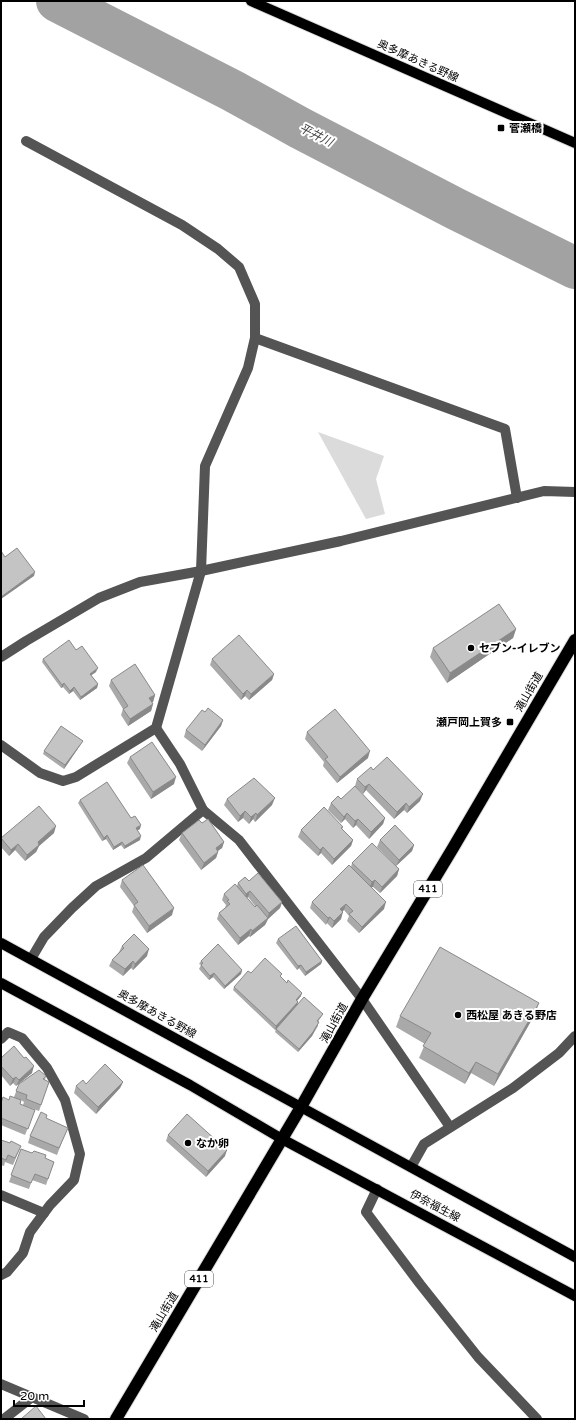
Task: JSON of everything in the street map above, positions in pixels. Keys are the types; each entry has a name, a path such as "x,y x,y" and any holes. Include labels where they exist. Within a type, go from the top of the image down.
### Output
{"highway":[{"name":"滝山街道","path":"116,1419 301,1107 362,999 575,640"}],"main road":[{"name":"奥多摩あきる野線","path":"251,1 575,144"},
{"name":"奥多摩あきる野線","path":"1,943 301,1107"},
{"path":"1,983 190,1085 282,1139"},
{"name":"伊奈福生線","path":"301,1107 575,1257"},
{"name":"伊奈福生線","path":"282,1139 575,1296"}],"street":[{"path":"1,745 40,773 63,781 76,777 156,728 201,571 205,466 248,368 255,338 255,304 239,267 218,249 182,225 26,141"},
{"path":"255,338 505,429 517,498"},
{"path":"1,658 26,641 99,598 140,582 201,571 342,541 544,491 575,492"},
{"path":"156,728 180,764 203,810 239,840 362,999 450,1127"},
{"path":"31,960 44,937 96,886 146,858 203,810"},
{"path":"1,1039 8,1032 22,1038 47,1068 65,1100 80,1154 74,1180 44,1212 30,1232 23,1253 7,1272 1,1275"},
{"path":"411,1167 424,1144 514,1088 559,1053 575,1036"},
{"path":"377,1189 366,1212 420,1284 478,1357 537,1419"},
{"path":"1,1195 44,1212"},
{"path":"1,1384 84,1419"},
{"path":"4,1419 32,1397"}],"shaded area":[{"path":"318,432 384,456 376,479 385,514 366,519"}],"building":[{"path":"17,548 35,572 1,597 1,551 5,557"},
{"name":"セブン-イレブン","path":"499,604 516,629 450,673 433,648"},
{"path":"239,635 274,674 251,694 247,690 243,694 212,659"},
{"path":"69,640 76,650 82,646 98,668 90,674 98,684 81,697 74,687 70,691 64,683 62,685 43,659"},
{"path":"135,664 155,695 149,698 153,704 130,719 123,709 128,706 111,680"},
{"path":"208,708 223,720 205,745 186,730 202,710 205,712"},
{"path":"335,709 370,751 340,777 325,759 328,757 307,732"},
{"path":"61,726 83,741 65,765 44,751"},
{"path":"152,742 176,777 153,792 130,757"},
{"path":"387,757 423,794 409,807 406,803 397,812 369,784 365,787 357,779 371,767 373,770"},
{"path":"254,778 275,798 257,815 256,813 251,817 245,811 240,816 227,799"},
{"path":"107,782 131,818 135,816 141,825 136,828 141,836 125,846 122,842 114,847 107,835 104,838 80,800"},
{"path":"355,786 385,818 371,832 358,819 355,821 347,813 344,817 331,803 338,796 341,799"},
{"path":"39,806 56,826 38,842 39,845 27,855 18,844 11,850 1,838"},
{"path":"324,807 353,840 334,859 323,847 320,850 301,830"},
{"path":"208,819 224,842 216,848 218,852 204,863 182,833 199,820 202,823"},
{"path":"395,825 414,845 399,860 380,840"},
{"path":"372,843 399,869 382,887 375,880 372,882 352,863"},
{"path":"143,865 174,908 149,926 134,905 138,902 122,880"},
{"path":"349,865 386,902 362,927 349,914 353,911 346,904 340,909 343,912 334,921 330,917 328,918 312,902"},
{"path":"258,873 282,902 269,913 250,891 246,894 238,883 245,877 249,881"},
{"path":"235,884 255,907 257,905 268,918 252,931 251,929 240,938 219,913 230,904 227,901 229,900 224,894"},
{"path":"296,926 322,961 306,972 301,965 298,966 278,939"},
{"path":"134,934 149,949 135,964 133,961 125,969 112,960 124,948 122,946"},
{"path":"218,944 242,970 225,986 214,973 210,976 201,965 203,963 201,961"},
{"path":"440,947 539,1003 498,1074 476,1062 469,1073 423,1046 431,1033 400,1016"},
{"path":"265,958 282,974 280,976 287,983 288,980 302,993 296,1000 298,1002 276,1026 234,987 248,971 251,973"},
{"path":"304,997 323,1014 317,1021 319,1022 313,1032 299,1049 276,1029"},
{"path":"14,1046 24,1058 26,1057 34,1066 19,1080 16,1077 13,1079 1,1066 1,1058"},
{"path":"105,1064 123,1082 98,1107 76,1086 83,1080 86,1084"},
{"path":"39,1070 46,1076 43,1079 49,1082 41,1105 26,1099 27,1095 16,1091 19,1084"},
{"path":"10,1096 21,1100 20,1104 35,1110 28,1129 1,1118 1,1103 3,1097 9,1100"},
{"path":"41,1112 47,1115 46,1118 68,1128 59,1148 30,1136"},
{"path":"187,1114 227,1150 208,1171 168,1135"},
{"path":"1,1140 10,1143 11,1141 21,1146 15,1158 8,1155 6,1160 1,1158"},
{"path":"21,1149 32,1153 34,1151 46,1155 45,1158 54,1162 48,1179 35,1174 31,1183 11,1175"},
{"path":"36,1406 46,1419 21,1419"}],"waterway":[{"name":"平井川","path":"57,1 233,91 300,128 456,209 575,268"}],"place":[{"name":"菅瀬橋","path":"501,128"},
{"name":"セブン-イレブン","path":"471,648"},
{"name":"瀬戸岡上賀多","path":"510,722"},
{"name":"西松屋 あきる野店","path":"458,1015"},
{"name":"なか卵","path":"188,1143"}]}
